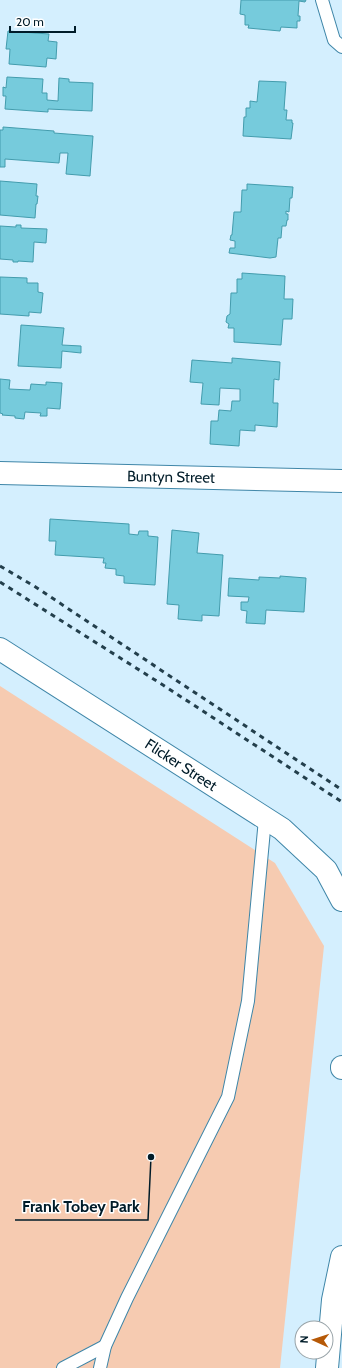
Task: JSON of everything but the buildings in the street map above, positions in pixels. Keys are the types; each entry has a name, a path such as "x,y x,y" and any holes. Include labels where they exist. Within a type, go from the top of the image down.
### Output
{"street":[{"name":"Buntyn Street","path":"0,473 342,481"},
{"name":"Flicker Street","path":"0,649 282,829 326,870 342,900"},
{"path":"327,1368 336,1333 333,1300 342,1257"}],"lane":[{"path":"322,0 334,40 342,47"},
{"path":"100,1368 105,1346 127,1298 228,1098 248,1001 265,819"},
{"path":"63,1368 105,1346"}],"shaded area":[{"path":"0,686 275,863 324,946 280,1368 0,1368"}],"railway":[{"path":"0,566 34,586 342,790"},
{"path":"0,582 163,685 342,802"}],"place":[{"name":"Frank Tobey Park","path":"151,1157"}]}
